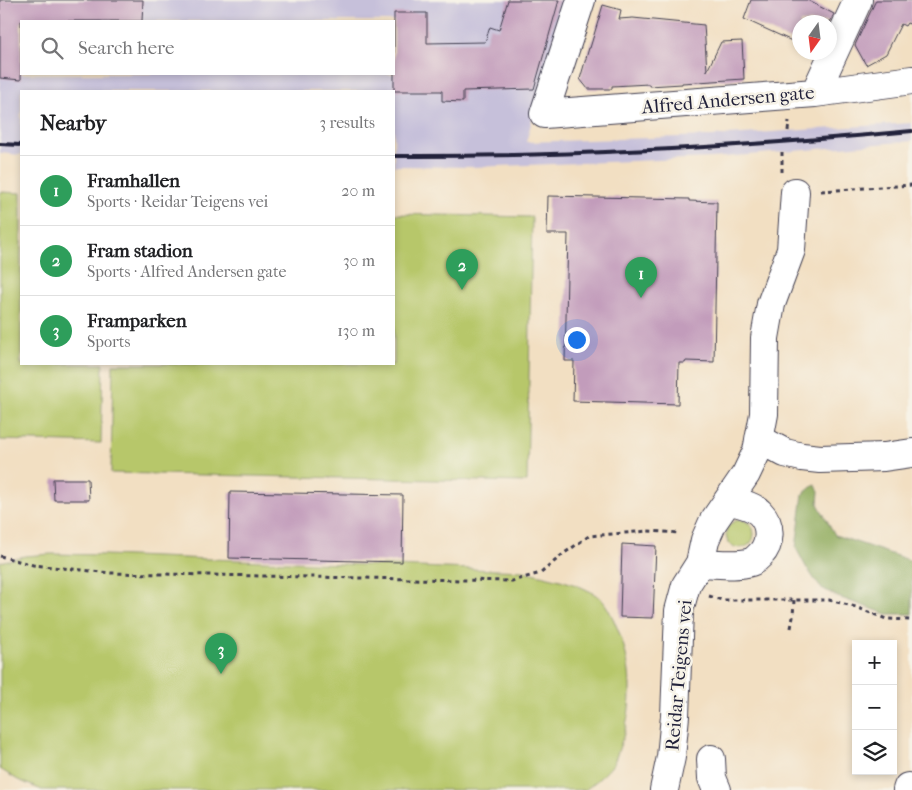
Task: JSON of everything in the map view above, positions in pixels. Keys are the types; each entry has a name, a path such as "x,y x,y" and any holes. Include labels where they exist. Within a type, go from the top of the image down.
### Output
{"street":[{"name":"Alfred Andersen gate","path":"581,0 544,114 815,93 912,80"},
{"path":"815,93 858,0"},
{"name":"Reidar Teigens vei","path":"664,790 671,757 675,716 679,611 686,585 700,563 705,540 713,522 746,474 757,451 764,414 766,338 772,304 791,250 795,192"},
{"path":"760,439 784,453 802,458 884,457 912,453"},
{"path":"700,563 738,565 753,562 764,551 769,538 768,526 760,513 748,506 728,500"},
{"path":"711,759 712,778 717,790"}],"path":[{"path":"795,192 912,185"},
{"path":"0,556 33,565 111,572 512,581 540,573 563,554 590,536 648,532 680,533"},
{"path":"707,595 722,600 829,600 856,607 886,619 912,620"},
{"path":"791,628 794,600"}],"shaded area":[{"path":"0,0 565,0 526,142 711,136 912,123 912,141 713,158 473,167 395,166 395,90 20,90 20,155 0,153"}],"green space":[{"path":"0,192 20,193 20,365 103,365 101,443 0,440"},
{"path":"395,214 532,217 527,482 111,473 113,365 395,365"},
{"path":"815,484 819,491 818,504 835,535 912,561 912,614 887,614 838,597 820,587 796,548 803,494"},
{"path":"740,520 750,524 754,534 750,544 740,548 730,544 726,534 730,524"},
{"path":"51,554 523,571 582,587 604,602 621,638 630,684 630,700 625,731 611,767 585,790 42,790 18,780 0,769 0,562 25,556"}],"building":[{"path":"0,0 143,0 142,20 20,20 21,80 0,78"},
{"path":"508,0 559,0 534,89 463,91 463,102 442,101 442,91 394,90 394,13 427,13 427,43 485,42 490,27 499,30"},
{"path":"751,0 807,0 834,14 792,15 792,41 744,19"},
{"path":"876,0 912,0 912,25 907,23 905,26 901,24 886,54 866,65 855,45"},
{"path":"603,5 621,10 619,19 633,18 704,25 707,71 721,42 742,41 744,79 649,86 649,84 612,86 612,89 588,89 580,79"},
{"path":"548,196 689,199 689,201 717,202 714,362 686,361 685,363 679,363 678,404 573,401 574,361 565,361 568,234 547,234"},
{"path":"53,479 88,479 89,500 54,500"},
{"path":"230,492 403,495 402,562 229,558"},
{"path":"622,544 656,546 653,618 620,617"}],"railway":[{"path":"395,156 523,155 653,150 783,142 912,131"},
{"path":"0,144 20,145"}],"place":[{"name":"Fram stadion","path":"462,290"},
{"name":"Framhallen","path":"641,298"},
{"name":"Framparken","path":"221,674"}]}
